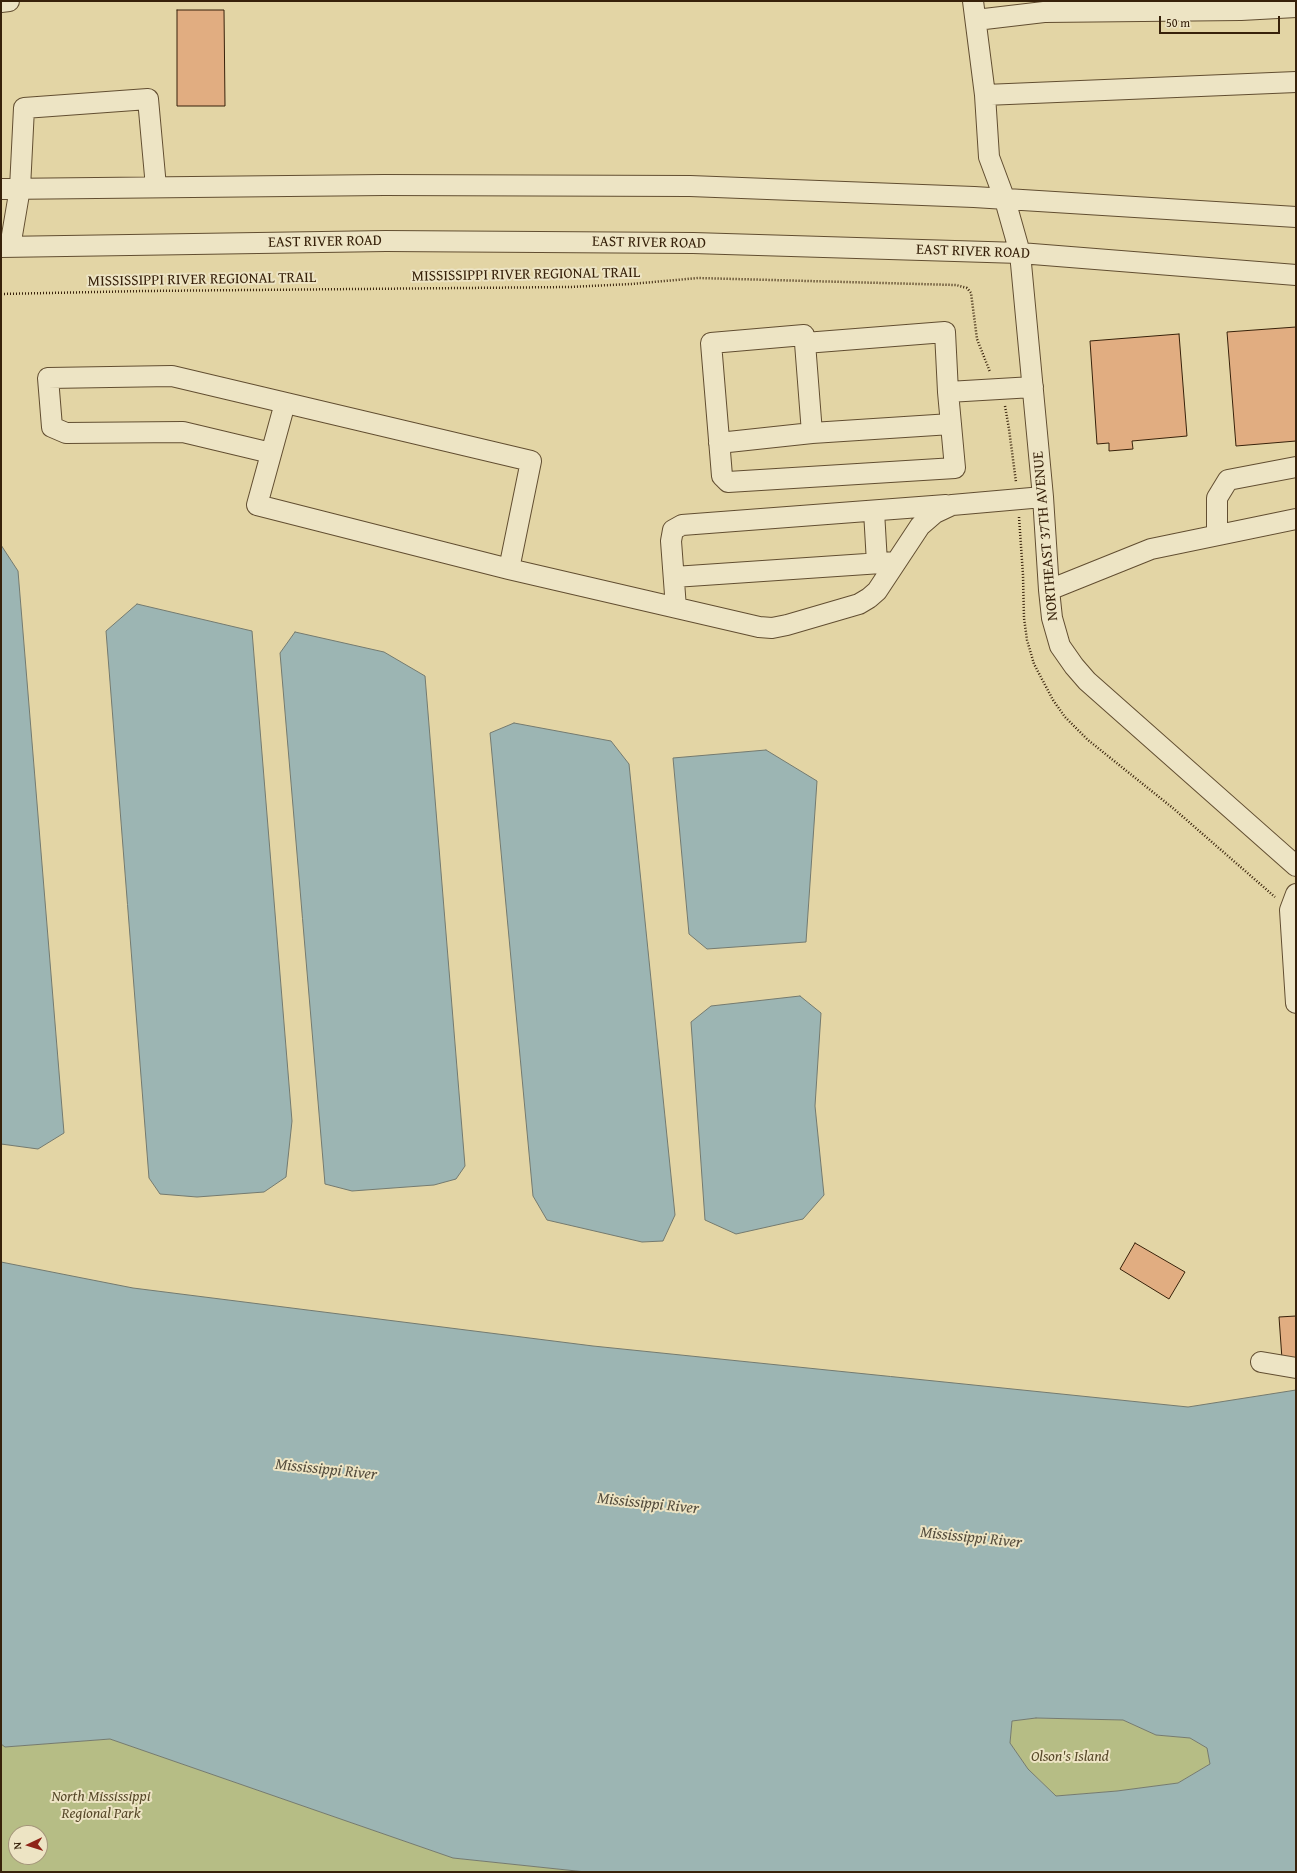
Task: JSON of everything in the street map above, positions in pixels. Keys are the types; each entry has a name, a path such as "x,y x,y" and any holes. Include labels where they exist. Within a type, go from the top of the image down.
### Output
{"street":[{"path":"1,2 9,1"},
{"path":"974,10 1051,7 1241,10 1296,7"},
{"name":"NORTHEAST 37TH AVENUE","path":"974,10 985,95 988,157 1005,200 1020,253 1043,497 1049,590 1052,618 1060,646 1087,681 1296,866"},
{"path":"985,95 1296,82"},
{"path":"5,247 11,188 24,108 148,99 156,187"},
{"path":"11,188 690,186 974,197 1296,217"},
{"name":"EAST RIVER ROAD","path":"5,247 446,241 693,244 1020,253 1296,275"},
{"path":"805,343 945,332 948,392 955,468 728,482 722,476 711,343 804,335 812,433"},
{"path":"271,454 183,432 66,433 52,427 48,378 172,376 531,460 509,569"},
{"path":"948,392 1033,387"},
{"path":"285,402 256,505 509,569 759,627 772,628 787,625 864,601 877,591 887,562 920,526 935,513 952,505"},
{"path":"719,443 812,433 951,424"},
{"path":"1217,536 1217,498 1228,480 1296,467"},
{"path":"676,608 671,541 673,530 682,525 1043,497"},
{"path":"874,511 887,562"},
{"path":"1049,590 1151,549 1296,518"},
{"path":"674,577 887,562"},
{"path":"1296,894 1290,910 1296,1004"},
{"path":"1261,1362 1296,1368"}],"path":[{"name":"MISSISSIPPI RIVER REGIONAL TRAIL","path":"1,294 152,291 570,288 698,278 956,285 967,288 970,293 979,348 999,389"}],"green space":[{"name":"Olson's Island","path":"1036,1718 1123,1720 1156,1735 1190,1738 1207,1748 1210,1764 1178,1783 1117,1791 1056,1796 1028,1769 1010,1743 1012,1721"},
{"name":"North Mississippi Regional Park","path":"110,1739 453,1858 586,1872 1,1872 1,1744 5,1747"}],"water":[{"path":"1,545 18,571 64,1133 38,1149 1,1144"},
{"path":"137,604 252,631 292,1121 286,1177 264,1192 197,1197 160,1194 149,1178 106,631"},
{"path":"295,632 384,652 425,676 465,1166 456,1179 434,1185 352,1191 325,1184 280,653"},
{"path":"514,723 611,741 629,764 675,1215 663,1241 642,1242 547,1220 533,1196 490,733"},
{"path":"766,750 817,781 806,942 707,949 689,934 673,758"},
{"path":"800,996 821,1013 815,1106 824,1195 803,1219 736,1234 705,1220 691,1022 711,1006"},
{"name":"Mississippi River","path":"1,1262 133,1288 593,1346 1188,1407 1296,1390 1296,1872 586,1872 453,1858 110,1739 5,1747 1,1744","holes":["1036,1718 1123,1720 1156,1735 1190,1738 1207,1748 1210,1764 1178,1783 1117,1791 1056,1796 1028,1769 1010,1743 1012,1721"]}],"building":[{"path":"177,10 224,10 225,106 177,106"},
{"path":"1296,327 1296,441 1236,446 1227,332"},
{"path":"1179,334 1187,436 1132,441 1133,449 1109,451 1109,443 1097,444 1090,341"},
{"path":"1135,1243 1185,1272 1169,1299 1120,1269"},
{"path":"1296,1316 1296,1358 1282,1359 1279,1317"}]}
